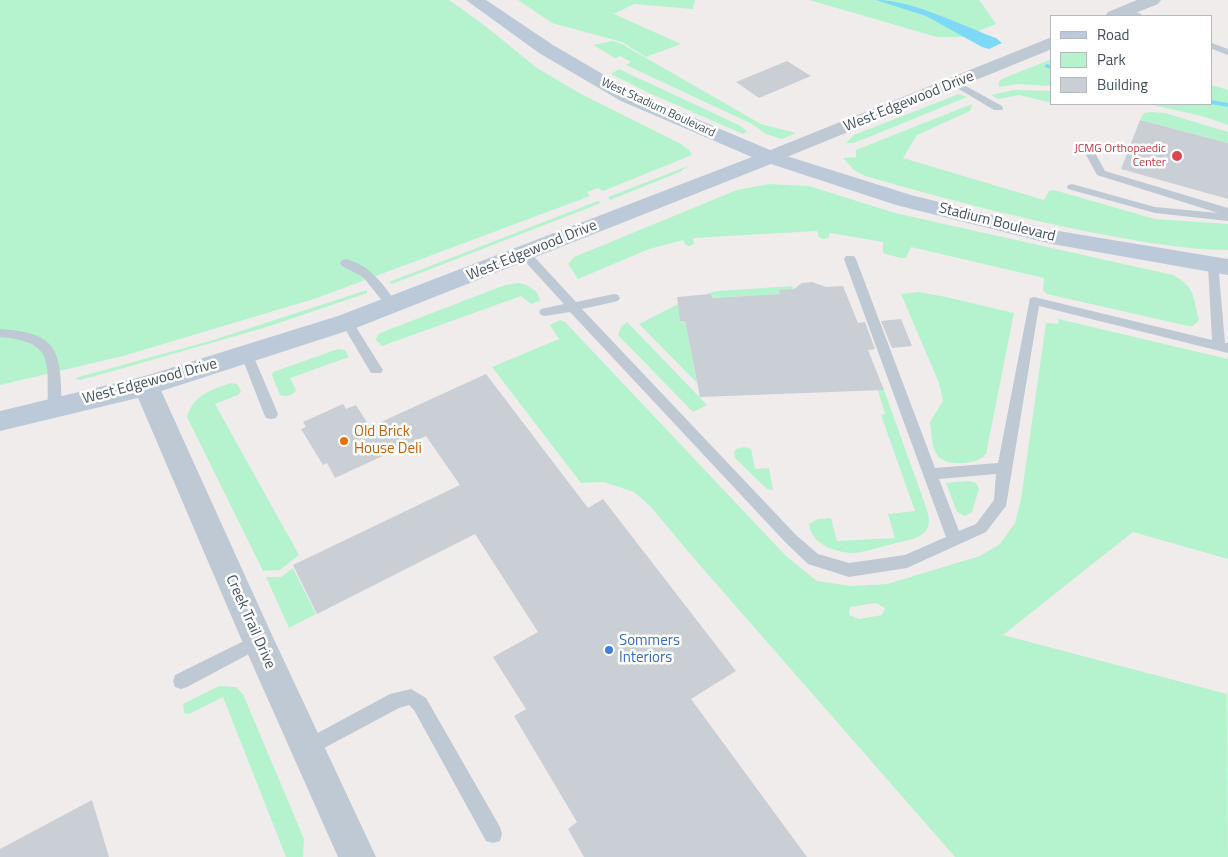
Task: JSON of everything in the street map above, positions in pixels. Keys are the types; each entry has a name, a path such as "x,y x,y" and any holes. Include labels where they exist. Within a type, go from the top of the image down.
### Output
{"main road":[{"name":"West Stadium Boulevard","path":"476,0 552,53 628,97 770,157"},
{"name":"West Edgewood Drive","path":"0,420 146,386 348,322 770,157"},
{"name":"Stadium Boulevard","path":"770,157 904,200 1052,237 1221,266"}],"street":[{"path":"1126,15 1152,0"},
{"name":"West Edgewood Drive","path":"770,157 1050,43"},
{"name":"Creek Trail Drive","path":"146,386 258,641 357,857"}],"lane":[{"path":"1213,46 1228,52"},
{"path":"955,83 998,108"},
{"path":"1090,153 1100,173 1228,212"},
{"path":"1072,187 1155,210 1228,217"},
{"path":"524,253 791,539 813,559 849,570 907,561 956,540 981,528 1001,502 1004,468 1034,301 1224,347 1221,266"},
{"path":"850,260 956,540"},
{"path":"346,263 359,266 367,272 392,305"},
{"path":"545,312 614,298"},
{"path":"348,322 376,370"},
{"path":"0,333 21,333 37,339 48,347 53,363 55,408"},
{"path":"246,355 271,414"},
{"path":"932,474 1004,468"},
{"path":"181,681 258,641"},
{"path":"307,748 396,700 411,697 420,704 493,834"}],"green space":[{"path":"0,0 449,0 484,25 537,68 581,94 681,144 692,155 603,191 598,188 587,192 590,196 317,298 123,356 0,385"},
{"path":"518,0 695,0 693,9 634,4 614,14 681,44 646,57 622,42 552,23"},
{"path":"809,0 978,0 996,24 964,37 937,37"},
{"path":"612,41 620,43 761,124 796,133 782,139 766,134 752,124 626,65 631,62 620,56 615,58 593,45"},
{"path":"1050,60 1050,86 1017,84 999,87 999,81"},
{"path":"619,69 739,125 747,131 743,134 649,93 611,74"},
{"path":"1213,85 1228,90 1228,125 1202,116 1152,105 1213,105"},
{"path":"1014,90 1050,91 1050,103 1019,95 998,99 991,95"},
{"path":"959,94 967,97 864,139 853,143 846,143 854,135"},
{"path":"972,104 970,111 917,135 903,158 1044,200 1049,191 1054,190 1155,219 1228,224 1228,250 1188,248 1148,242 1025,218 865,176 854,170 843,158 856,157 856,150"},
{"path":"1144,113 1165,113 1228,132 1228,143 1140,120"},
{"path":"688,166 680,172 610,200 608,197"},
{"path":"769,184 809,186 895,213 1173,275 1190,289 1199,320 1193,326 1188,326 1047,294 1043,290 1044,278 911,247 906,258 900,258 883,253 883,242 830,233 828,238 823,239 819,237 817,231 693,238 694,244 690,246 686,245 683,240 649,249 578,279 568,264 574,257 737,190"},
{"path":"598,201 601,203 392,284 389,282"},
{"path":"519,283 535,291 540,301 531,304 521,296 382,346 376,340 380,333 505,285"},
{"path":"792,286 793,289 780,294 712,298 711,294 701,295 718,291"},
{"path":"367,290 367,293 267,327 80,380 75,378 210,341"},
{"path":"919,292 1014,313 986,454 976,461 953,463 940,458 936,453 930,422 943,401 939,383 901,294"},
{"path":"678,304 680,320 685,321 697,383 639,324"},
{"path":"1054,318 1228,359 1228,559 1133,532 1003,635 1227,694 1228,857 955,857 650,506 634,492 604,482 581,483 492,367 559,339 550,325 560,320 565,322 786,556 817,581 851,586 887,584 980,556 1000,544 1015,523 1021,499 1046,323 1058,324 1059,320","holes":["876,603 885,608 882,615 859,619 849,615 850,607"]},
{"path":"627,322 707,405 693,412 618,335 621,327"},
{"path":"338,349 345,350 349,357 290,378 296,390 290,396 280,395 272,375 273,372"},
{"path":"231,383 237,384 241,391 238,395 215,404 299,555 280,570 263,571 187,417 194,403 204,394"},
{"path":"878,390 884,390 926,507 929,524 924,533 911,540 868,551 847,553 832,549 819,542 814,537 809,524 818,519 831,518 837,541 895,538 888,514 915,511 881,415 885,414"},
{"path":"744,447 751,449 755,469 769,468 773,490 767,489 735,458 734,453 736,449"},
{"path":"968,481 976,483 979,489 972,512 965,516 957,512 946,483"},
{"path":"293,568 316,614 289,628 266,577 281,577"},
{"path":"219,686 236,687 243,694 304,839 303,857 286,857 223,697 189,714 184,713 183,704"}],"water":[{"path":"876,0 905,4 921,9 996,38 1002,43 989,49 982,47 926,16"}],"building":[{"path":"787,61 811,76 759,98 736,82"},
{"name":"JCMG Orthopaedic Center","path":"1140,120 1228,143 1228,199 1121,169"},
{"path":"812,282 826,287 843,286 858,323 865,322 875,349 868,350 884,390 700,397 685,321 680,321 677,297 711,294 712,298 780,294 779,290 794,289 802,283"},
{"path":"901,319 912,346 892,348 881,321"},
{"path":"486,374 588,508 603,499 736,671 691,699 807,857 584,857 568,829 577,822 514,716 526,709 493,657 538,632 475,534 317,614 293,565 460,485 426,436 335,478 327,463 323,465 301,429 306,427 303,422 343,404 346,409 356,405 370,427"},
{"path":"92,800 109,857 0,857 0,849"}],"waterway":[{"path":"1213,102 1228,105"}],"place":[{"name":"JCMG Orthopaedic Center","path":"1177,156"},
{"name":"Old Brick House Deli","path":"344,441"},
{"name":"Sommers Interiors","path":"609,650"}]}
